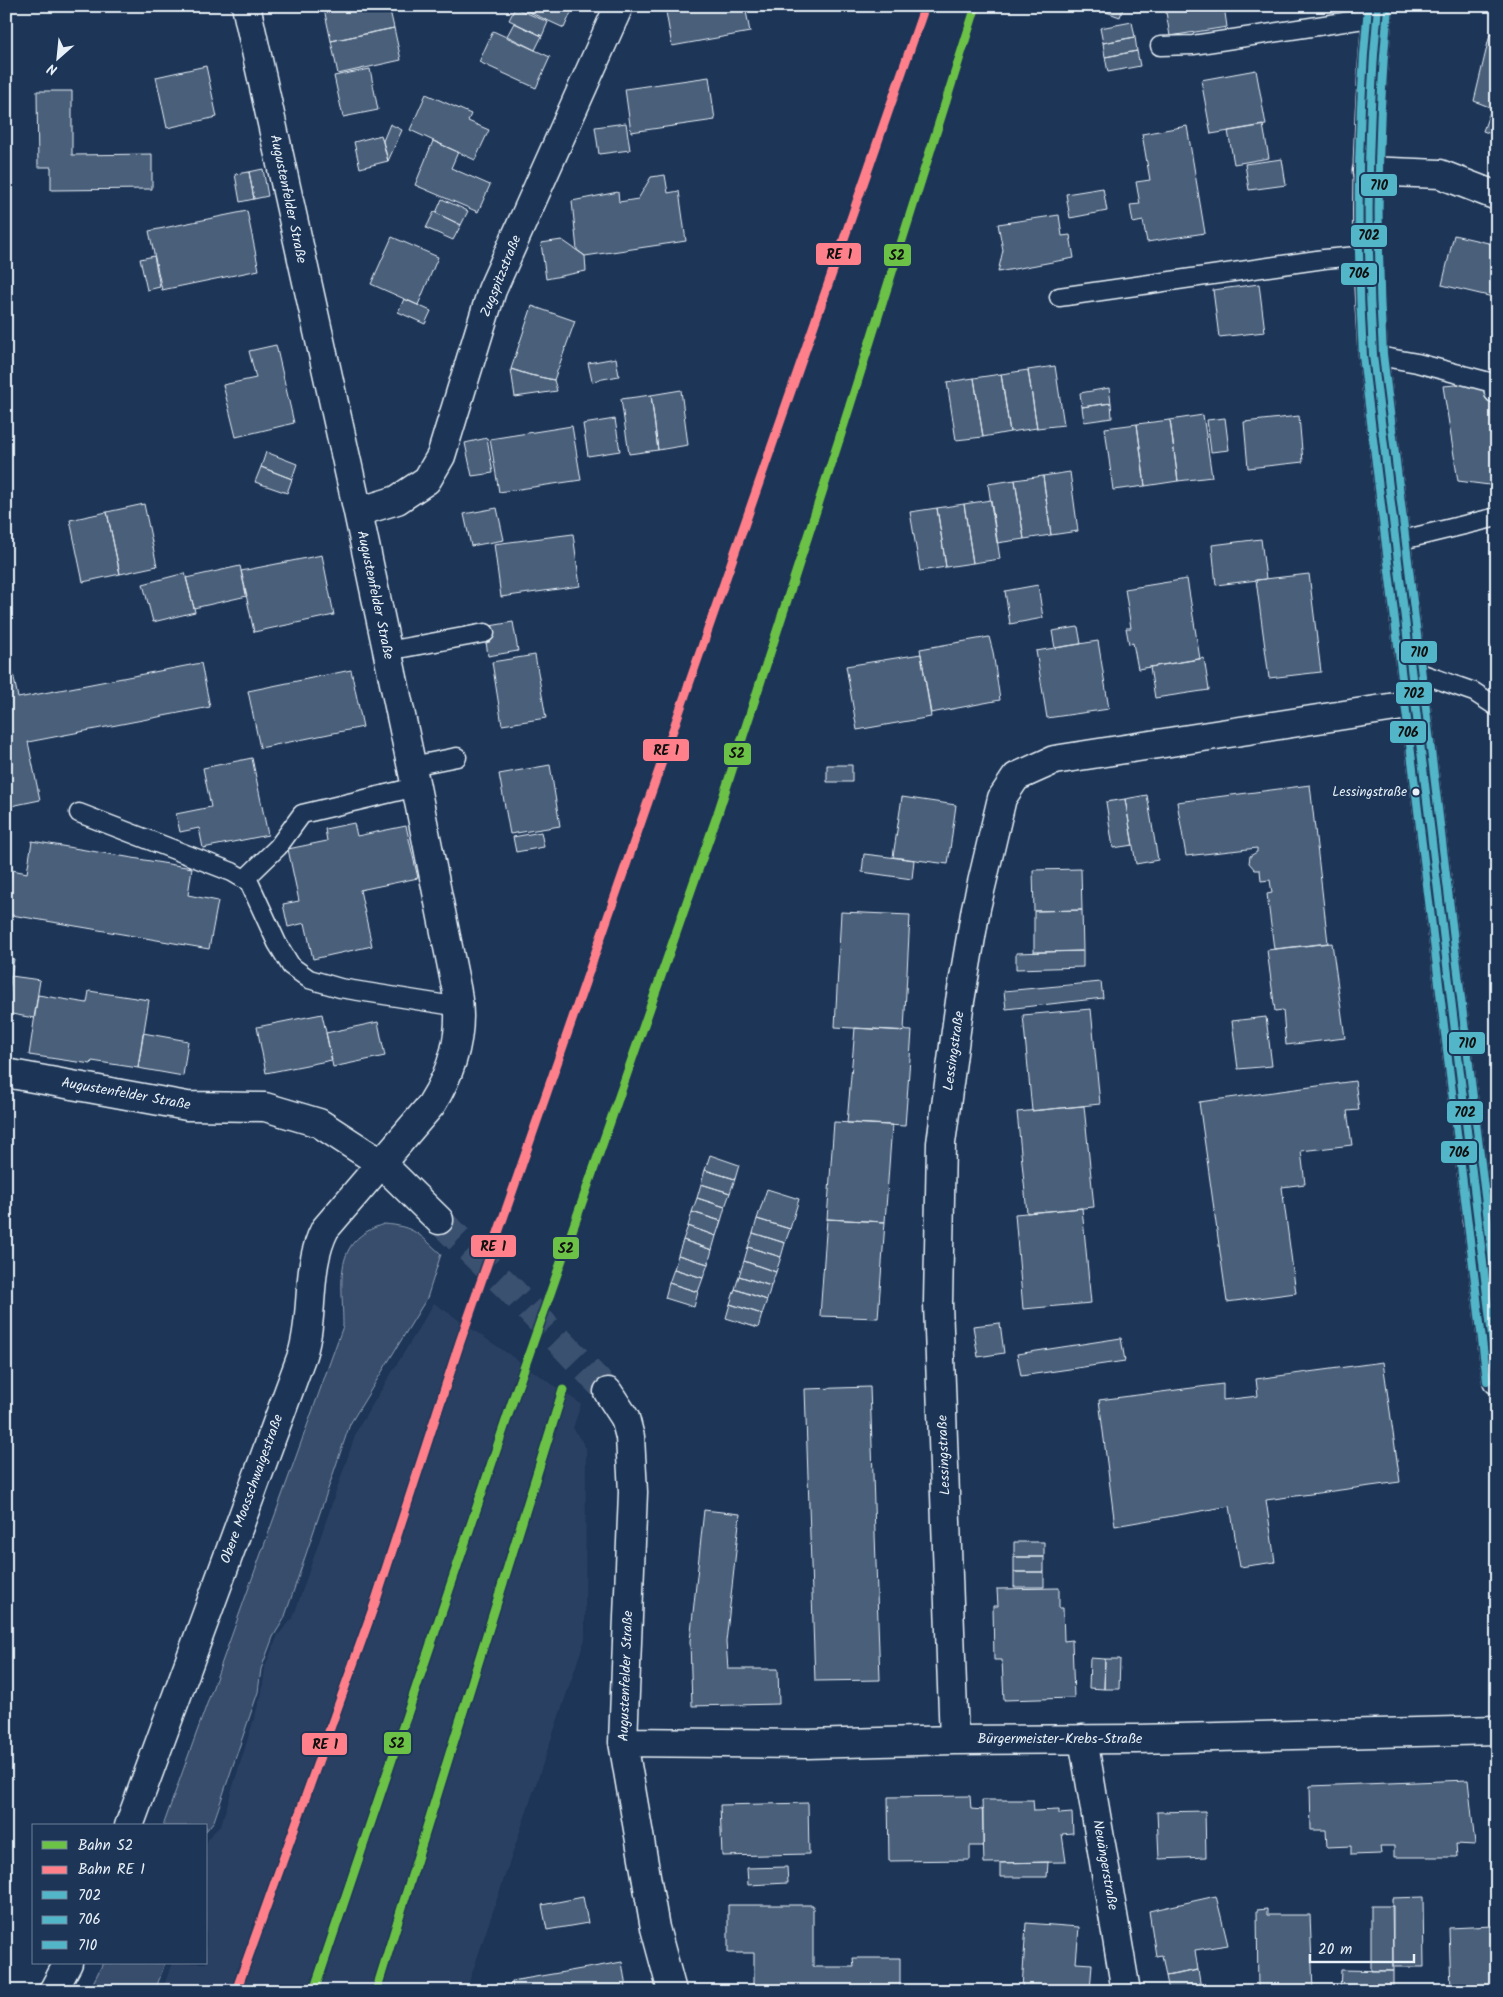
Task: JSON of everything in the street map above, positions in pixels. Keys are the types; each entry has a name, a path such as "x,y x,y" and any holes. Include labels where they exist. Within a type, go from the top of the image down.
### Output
{"street":[{"name":"Augustenfelder Straße","path":"246,6 358,512 414,776 460,1007 458,1043 452,1065 442,1088 431,1105 382,1164"},
{"name":"Zugspitzstraße","path":"358,512 397,500 420,485 427,480 441,456 492,290 619,6"},
{"path":"1378,12 1371,83 1367,170 1368,255 1373,355 1394,542 1430,819 1449,993 1487,1220 1497,1380"},
{"path":"1367,170 1440,174 1497,196"},
{"name":"Lessingstraße","path":"954,1740 938,1303 941,1143 976,908 1002,798 1016,777 1054,760 1414,704"},
{"name":"Augustenfelder Straße","path":"6,1073 187,1106 265,1108 319,1123 382,1164 439,1220"},
{"name":"Obere Moosschwaigestraße","path":"130,1824 302,1356 307,1334 313,1268 320,1239 325,1229 382,1164"},
{"name":"Augustenfelder Straße","path":"608,1392 625,1418 630,1436 633,1492 623,1742 655,1928 672,1991"},
{"name":"Bürgermeister-Krebs-Straße","path":"623,1742 807,1744 1497,1730"},
{"name":"Neuängerstraße","path":"1083,1739 1126,1991"},
{"path":"53,1991 67,1964"}],"lane":[{"path":"1160,46 1193,45 1378,12"},
{"path":"1058,297 1324,259 1368,255"},
{"path":"1373,355 1417,362 1493,383 1494,392"},
{"path":"1394,542 1497,517"},
{"path":"387,651 485,633"},
{"path":"1411,670 1474,692 1497,707"},
{"path":"245,879 278,847 302,814 414,776 457,757"},
{"path":"79,813 232,872 245,879 249,882 277,943 291,966 309,979 340,988 460,1007"}],"shaded area":[{"path":"384,1224 410,1229 441,1254 427,1298 350,1424 284,1619 273,1637 261,1669 258,1692 214,1821 208,1828 208,1824 164,1824 343,1326 342,1278 348,1252 355,1241 367,1231"},
{"path":"434,1303 581,1404 573,1428 586,1448 585,1639 466,1991 162,1991 172,1964 208,1964 208,1840 221,1825 262,1693 265,1667 278,1635 293,1618 357,1430"},
{"path":"102,1964 165,1964 155,1991 89,1991"}],"building":[{"path":"338,6 389,6 394,28 331,41 324,9"},
{"path":"516,6 574,6 564,28"},
{"path":"665,6 745,6 750,32 672,46"},
{"path":"1089,6 1124,6 1120,17"},
{"path":"1165,6 1224,6 1227,27 1170,36"},
{"path":"515,8 548,22 542,36 509,20"},
{"path":"1132,22 1135,37 1103,43 1100,28"},
{"path":"514,23 542,36 535,50 507,36"},
{"path":"394,28 401,60 338,74 331,41"},
{"path":"493,31 550,57 536,88 479,62"},
{"path":"1490,34 1497,37 1497,93 1492,108 1474,101"},
{"path":"1135,37 1137,51 1105,57 1103,43"},
{"path":"1137,51 1140,66 1108,72 1105,57"},
{"path":"206,66 217,117 167,128 156,77"},
{"path":"370,69 378,110 343,117 334,76"},
{"path":"1256,70 1266,125 1211,134 1201,80"},
{"path":"709,77 715,120 631,132 625,89"},
{"path":"37,91 72,91 72,155 152,154 152,189 51,190 51,167 38,167"},
{"path":"1497,93 1497,136 1483,131"},
{"path":"426,94 471,114 468,121 489,130 475,160 410,130"},
{"path":"626,123 630,150 599,154 595,127"},
{"path":"390,124 402,130 388,161 383,141"},
{"path":"1263,125 1269,158 1234,164 1228,131"},
{"path":"1187,126 1205,233 1147,242 1143,221 1133,223 1130,205 1140,204 1136,182 1150,180 1142,134"},
{"path":"381,135 388,161 360,168 354,142"},
{"path":"433,141 458,152 451,168 490,185 478,212 415,185"},
{"path":"1282,159 1286,185 1249,190 1245,164"},
{"path":"263,169 268,196 254,199 249,172"},
{"path":"249,172 254,199 240,202 235,174"},
{"path":"665,175 668,193 679,191 686,241 585,256 577,250 572,201 618,192 619,202 638,199 651,177"},
{"path":"1103,188 1107,211 1070,218 1066,194"},
{"path":"442,199 468,211 461,225 436,213"},
{"path":"247,211 259,270 162,290 149,231"},
{"path":"434,212 461,225 453,240 426,228"},
{"path":"1059,215 1062,236 1070,235 1074,258 998,272 1003,250 998,224"},
{"path":"1454,235 1497,245 1492,273 1497,274 1497,298 1442,285"},
{"path":"392,237 438,257 418,305 371,284"},
{"path":"562,240 585,256 586,271 546,279 541,243"},
{"path":"154,256 160,287 147,290 140,259"},
{"path":"1259,284 1265,332 1219,337 1213,290"},
{"path":"404,299 431,311 425,324 398,312"},
{"path":"532,306 575,321 554,380 511,369"},
{"path":"276,345 294,423 236,437 223,385 256,378 249,351"},
{"path":"616,358 619,376 592,381 588,363"},
{"path":"1055,366 1064,425 1037,428 1028,370"},
{"path":"511,369 554,380 557,391 515,397"},
{"path":"1028,370 1037,428 1010,432 1001,374"},
{"path":"1001,374 1010,432 983,437 974,378"},
{"path":"974,378 983,437 956,440 947,382"},
{"path":"1468,384 1497,394 1497,486 1458,481 1443,386"},
{"path":"1109,388 1111,403 1082,407 1080,393"},
{"path":"681,390 688,445 658,450 651,395"},
{"path":"651,395 658,450 629,454 621,399"},
{"path":"1111,403 1112,418 1084,422 1082,407"},
{"path":"1203,415 1212,477 1178,481 1170,420"},
{"path":"1299,416 1303,462 1248,468 1244,422"},
{"path":"1225,418 1229,450 1211,452 1207,420"},
{"path":"615,419 620,451 588,456 583,424"},
{"path":"1170,420 1178,481 1145,486 1137,424"},
{"path":"1137,424 1145,486 1113,490 1105,428"},
{"path":"572,426 581,480 499,492 490,439"},
{"path":"487,438 493,473 472,476 465,443"},
{"path":"266,452 297,464 292,479 261,467"},
{"path":"261,467 292,479 287,493 255,482"},
{"path":"1070,472 1078,531 1051,535 1043,476"},
{"path":"1043,476 1051,535 1024,539 1015,480"},
{"path":"1015,480 1024,539 997,543 988,484"},
{"path":"991,500 1000,559 973,563 964,504"},
{"path":"144,504 157,566 120,574 107,512"},
{"path":"964,504 973,563 946,567 937,508"},
{"path":"497,508 504,540 471,546 464,514"},
{"path":"937,508 946,567 920,571 910,512"},
{"path":"107,512 120,574 83,582 70,520"},
{"path":"573,534 580,586 501,597 494,544"},
{"path":"1261,539 1266,579 1216,585 1212,545"},
{"path":"322,555 334,615 254,632 241,571"},
{"path":"240,566 247,596 194,608 186,578"},
{"path":"185,573 195,612 153,622 143,584"},
{"path":"1309,574 1321,672 1269,678 1256,580"},
{"path":"1187,579 1200,659 1138,669 1133,643 1129,644 1126,628 1131,628 1125,589"},
{"path":"1038,585 1043,618 1010,624 1005,591"},
{"path":"513,622 518,651 488,656 484,627"},
{"path":"1078,627 1081,644 1055,648 1052,631"},
{"path":"1497,634 1497,654 1490,652"},
{"path":"989,637 1000,700 931,713 920,649"},
{"path":"6,639 18,698 201,663 210,707 28,742 40,800 6,807"},
{"path":"1098,641 1109,709 1047,718 1036,651"},
{"path":"921,654 931,717 857,730 846,666"},
{"path":"535,655 546,718 502,725 492,662"},
{"path":"1204,658 1209,690 1155,698 1150,667"},
{"path":"351,670 363,727 260,748 248,691"},
{"path":"252,758 268,835 203,848 199,828 180,832 176,814 211,807 203,768"},
{"path":"550,765 560,826 510,834 499,774"},
{"path":"827,765 852,765 852,782 827,782"},
{"path":"1310,785 1328,943 1274,949 1267,894 1272,893 1270,880 1261,881 1260,870 1255,870 1249,863 1250,856 1257,852 1257,848 1186,856 1177,802"},
{"path":"1147,795 1158,860 1136,864 1125,799"},
{"path":"902,797 956,805 948,864 893,857"},
{"path":"1125,799 1133,845 1113,848 1106,802"},
{"path":"354,823 357,836 406,826 418,878 360,890 372,946 313,959 305,923 288,927 283,904 299,901 288,849 327,841 325,829"},
{"path":"541,832 544,847 516,852 513,837"},
{"path":"32,841 192,868 188,895 218,901 209,949 6,914 12,870 27,873"},
{"path":"864,854 914,860 912,879 862,872"},
{"path":"1081,869 1082,910 1034,911 1033,870"},
{"path":"1082,910 1083,951 1034,952 1034,911"},
{"path":"841,912 910,915 904,1031 835,1027"},
{"path":"1332,943 1345,1038 1286,1045 1283,1010 1275,1011 1267,950"},
{"path":"1083,951 1083,967 1016,969 1016,953"},
{"path":"6,958 14,959 6,1007"},
{"path":"11,976 40,980 34,1018 6,1013"},
{"path":"1101,982 1103,998 1006,1009 1004,991"},
{"path":"89,991 149,1000 138,1068 92,1061 91,1064 29,1055 38,995 87,1003"},
{"path":"1091,1009 1100,1104 1032,1111 1023,1015"},
{"path":"322,1014 332,1060 266,1073 257,1027"},
{"path":"1266,1017 1272,1066 1238,1069 1232,1021"},
{"path":"378,1022 385,1056 333,1067 326,1033"},
{"path":"855,1028 912,1031 905,1126 847,1123"},
{"path":"143,1033 188,1041 183,1076 138,1068"},
{"path":"1355,1081 1359,1110 1347,1111 1352,1145 1301,1151 1305,1184 1282,1187 1296,1293 1227,1302 1199,1102"},
{"path":"1084,1106 1094,1207 1027,1213 1017,1112"},
{"path":"834,1122 892,1125 885,1222 827,1219"},
{"path":"710,1155 739,1165 735,1179 705,1170"},
{"path":"705,1170 735,1179 730,1193 701,1184"},
{"path":"701,1184 730,1193 725,1207 697,1198"},
{"path":"767,1189 799,1199 790,1229 757,1219"},
{"path":"697,1198 725,1207 721,1221 692,1212"},
{"path":"1082,1208 1091,1303 1023,1309 1015,1214"},
{"path":"692,1212 721,1221 716,1236 688,1226"},
{"path":"757,1219 790,1229 785,1243 753,1233"},
{"path":"827,1219 885,1222 878,1318 820,1316"},
{"path":"688,1226 716,1236 712,1250 683,1240"},
{"path":"753,1233 785,1243 781,1257 748,1247"},
{"path":"683,1240 712,1250 708,1264 678,1255"},
{"path":"748,1247 781,1257 776,1272 744,1261"},
{"path":"678,1255 708,1264 703,1278 674,1269"},
{"path":"744,1261 776,1272 771,1286 739,1276"},
{"path":"674,1269 703,1278 698,1292 669,1283"},
{"path":"739,1276 771,1286 767,1300 735,1289"},
{"path":"669,1283 698,1292 694,1307 665,1298"},
{"path":"735,1289 767,1300 762,1314 730,1304"},
{"path":"730,1304 762,1314 758,1328 726,1318"},
{"path":"1000,1323 1004,1353 978,1357 973,1326"},
{"path":"1121,1338 1125,1361 1021,1376 1017,1354"},
{"path":"1383,1362 1400,1482 1266,1500 1275,1562 1240,1567 1230,1506 1115,1526 1099,1400 1223,1384 1223,1400 1258,1396 1256,1379"},
{"path":"870,1387 880,1680 815,1681 805,1389"},
{"path":"704,1510 740,1514 726,1642 728,1669 778,1669 779,1704 692,1706 690,1641"},
{"path":"1014,1542 1044,1542 1044,1557 1014,1557"},
{"path":"1014,1557 1044,1557 1044,1572 1014,1572"},
{"path":"1014,1572 1044,1572 1044,1587 1014,1587"},
{"path":"1059,1588 1059,1608 1063,1608 1064,1641 1072,1640 1074,1698 1004,1700 1002,1660 994,1660 993,1606 998,1606 997,1589"},
{"path":"1090,1658 1105,1659 1104,1689 1089,1688"},
{"path":"1105,1659 1120,1659 1119,1689 1104,1689"},
{"path":"1468,1780 1475,1845 1456,1844 1457,1857 1394,1857 1394,1846 1380,1846 1381,1854 1351,1855 1351,1846 1327,1847 1326,1830 1311,1830 1310,1786"},
{"path":"970,1796 971,1809 983,1810 983,1846 970,1846 970,1860 889,1861 888,1797"},
{"path":"982,1800 1033,1800 1034,1811 1059,1810 1059,1814 1072,1813 1073,1833 1062,1834 1066,1862 984,1863"},
{"path":"808,1803 809,1854 722,1856 720,1805"},
{"path":"1205,1811 1206,1857 1159,1859 1157,1812"},
{"path":"1048,1862 1047,1877 1000,1877 1000,1863"},
{"path":"787,1867 788,1883 748,1885 747,1868"},
{"path":"1216,1896 1228,1945 1195,1950 1198,1970 1166,1976 1162,1955 1156,1956 1149,1911"},
{"path":"583,1897 588,1923 547,1930 542,1905"},
{"path":"1423,1897 1424,1967 1393,1967 1392,1898"},
{"path":"728,1905 813,1905 813,1967 854,1967 853,1958 900,1958 900,1991 754,1991 754,1953 728,1953"},
{"path":"1371,1906 1393,1906 1393,1971 1371,1971"},
{"path":"1267,1909 1267,1915 1310,1915 1313,1991 1258,1991 1257,1910"},
{"path":"1026,1923 1079,1927 1076,1963 1092,1964 1090,1991 1022,1989"},
{"path":"1493,1926 1495,1991 1451,1991 1449,1928"},
{"path":"622,1962 626,1988 611,1991 513,1991 512,1981"},
{"path":"1198,1970 1201,1988 1169,1991 1166,1976"},
{"path":"1341,1970 1393,1971 1393,1991 1340,1991"}],"tunnel":[{"path":"439,1220 511,1290 608,1392"}],"rail line":[{"name":"S2","path":"314,1991 514,1397 718,813 839,440 976,6"},
{"name":"S2","path":"376,1991 563,1390"}],"transit line":[{"path":"236,1991 375,1603 460,1342 925,6"},
{"name":"706","path":"1368,6 1364,50 1359,181 1359,268 1363,356 1487,1381"},
{"name":"702","path":"1378,6 1374,50 1369,180 1369,268 1373,355 1497,1378"},
{"name":"710","path":"1388,7 1384,50 1379,180 1379,267 1383,354 1497,1295"}],"place":[{"name":"Lessingstraße","path":"1416,792"}]}
